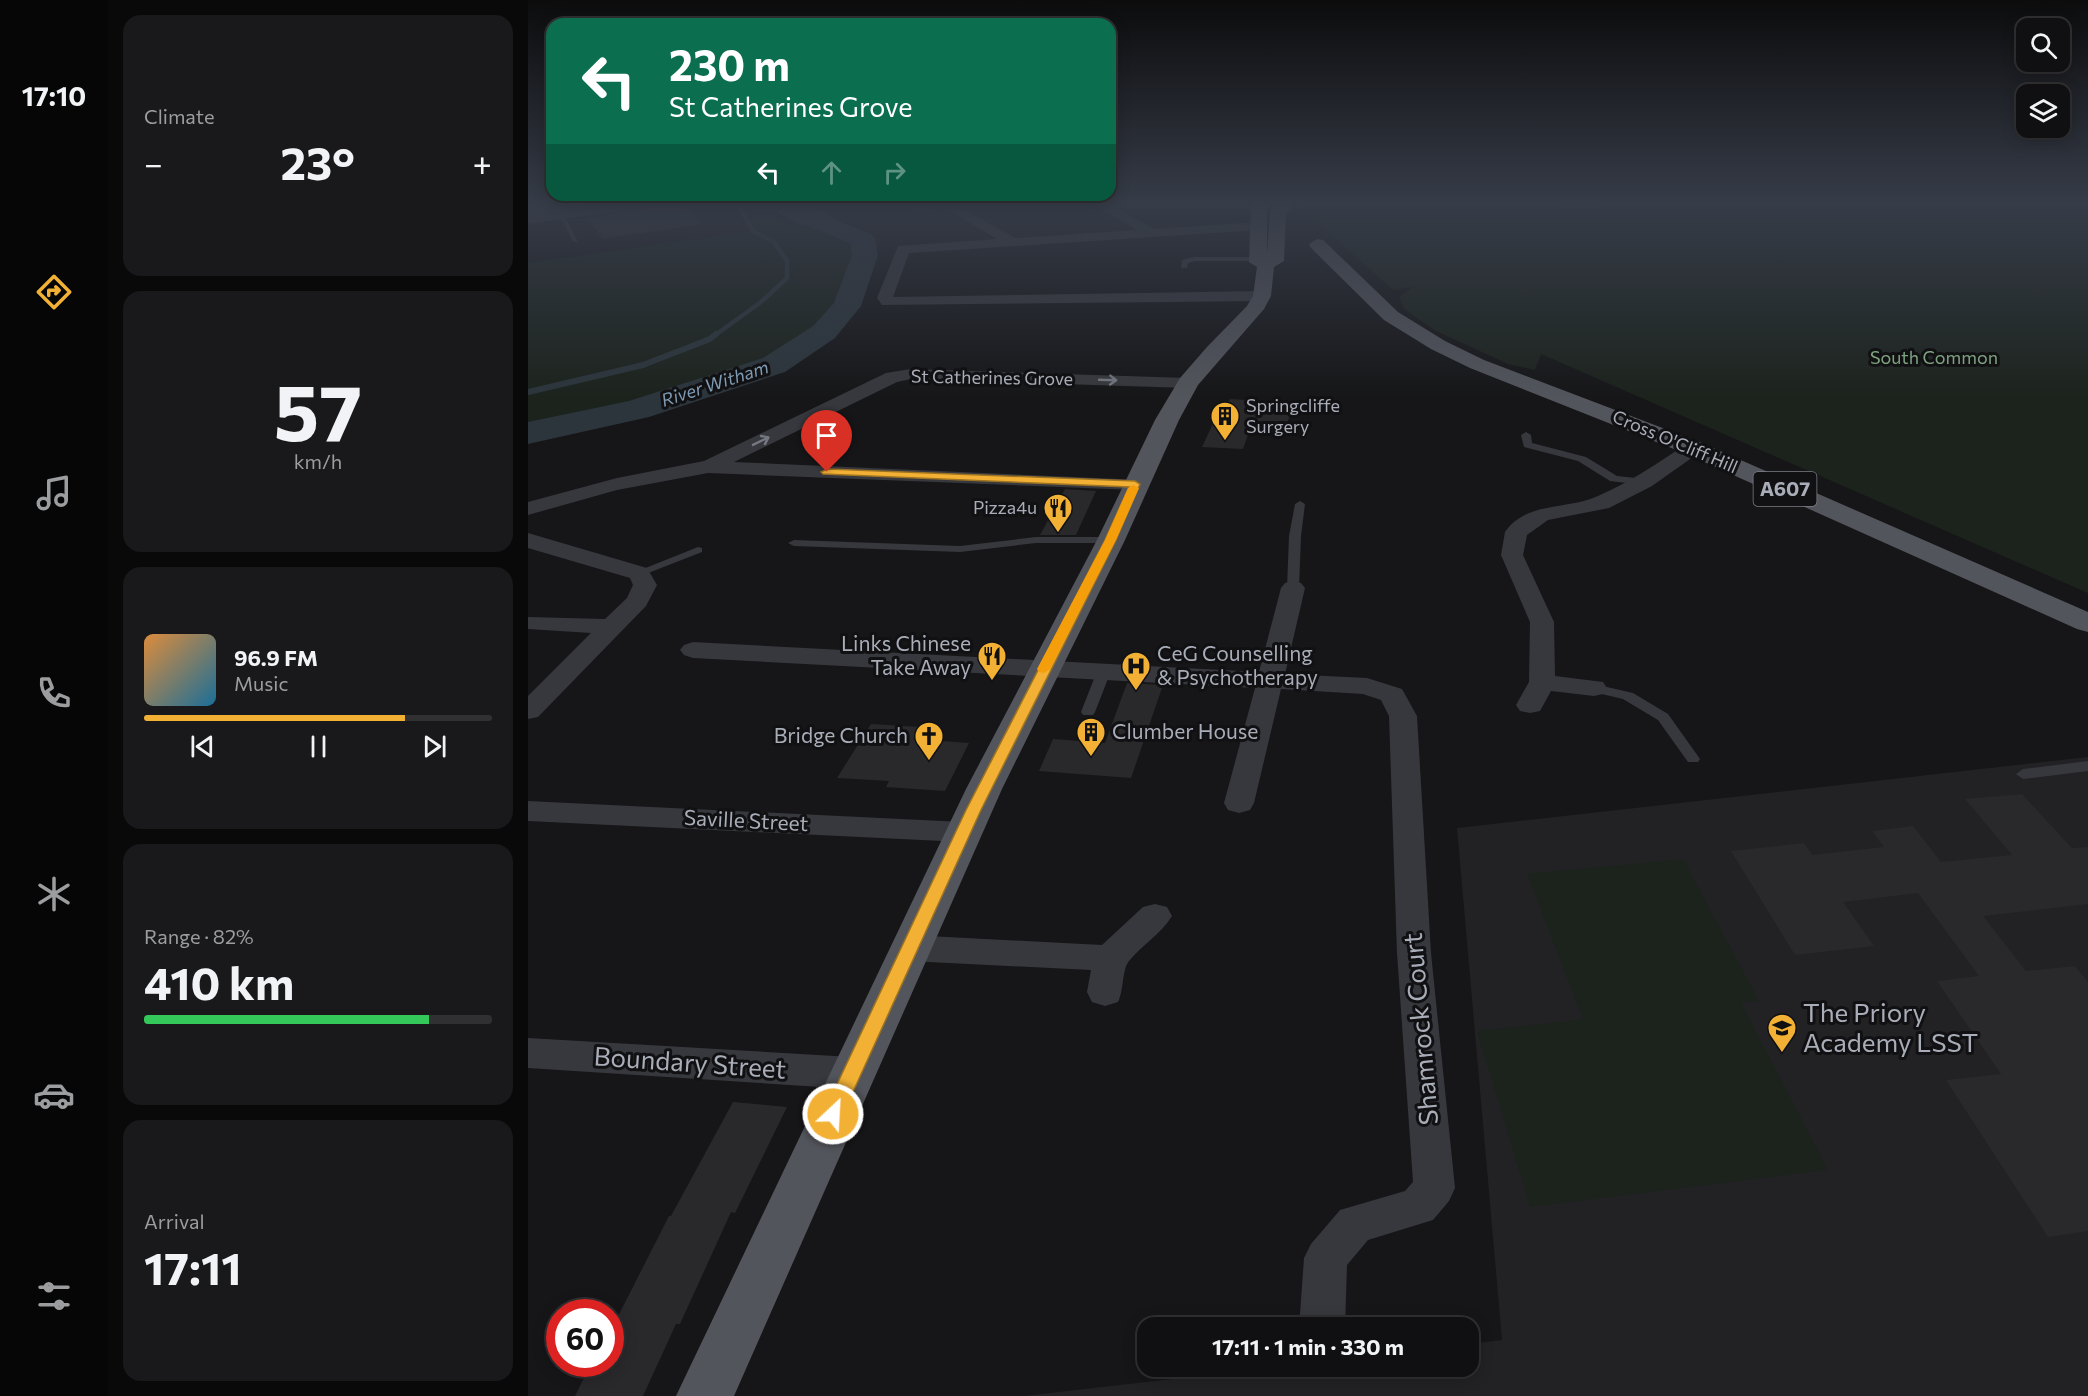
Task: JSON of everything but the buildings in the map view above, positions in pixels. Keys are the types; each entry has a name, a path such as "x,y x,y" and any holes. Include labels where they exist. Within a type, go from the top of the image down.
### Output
{"main road":[{"path":"705,1396 963,832 1110,540 1135,484 1188,383 1214,351 1254,309 1275,269"},
{"name":"Cross O'Cliff Hill","path":"1326,269 1391,316 1438,345 1478,364 1693,448 2088,623"}],"street":[{"path":"896,269 885,298 887,302 1107,269"},
{"name":"St Catherines Grove","path":"708,467 892,377 911,374 1188,383"},
{"path":"1530,705 1542,682 1542,622 1512,555 1516,532 1541,515 1600,503 1646,482 1693,448"},
{"name":"St Catherines Grove","path":"528,509 654,475 708,467 1135,484"},
{"path":"528,540 639,573 645,585 637,602 528,711"},
{"path":"1239,803 1272,680 1293,588"},
{"path":"534,623 611,627"},
{"path":"693,650 1272,680"},
{"name":"Shamrock Court","path":"1272,680 1367,686 1392,696 1403,716 1414,953 1434,1188 1418,1207 1355,1224 1326,1258 1323,1317"},
{"path":"1542,682 1594,688"},
{"name":"Saville Street","path":"530,811 963,832"},
{"path":"1105,992 1110,958 1155,916"},
{"path":"909,948 1110,958"},
{"name":"Boundary Street","path":"528,1053 852,1073"}],"lane":[{"path":"1526,435 1527,445 1582,459 1614,479 1646,482"},
{"path":"1293,588 1295,536 1300,504"},
{"path":"794,543 960,549 1036,540 1110,540"},
{"path":"639,573 698,550"},
{"path":"1088,712 1104,672"},
{"path":"1594,688 1628,696 1663,717 1694,759"},
{"path":"2023,774 2088,766"}],"shaded area":[{"name":"The Priory Academy LSST","path":"2088,757 2088,1396 1024,1396 1189,1377 1479,1377 1479,1343 1502,1340 1457,828"}],"green space":[{"path":"528,269 860,269 847,306 824,332 774,365 637,410 528,433"},
{"name":"South Common","path":"1370,269 2088,269 2088,593 1541,354 1535,370 1508,364 1434,330 1404,309 1399,297 1413,287 1393,290"},
{"path":"1683,859 1759,1001 1741,1003 1828,1170 1530,1207 1477,1031 1583,1019 1527,874"}],"waterway":[{"path":"714,336 761,302 787,278 787,269"},
{"name":"River Witham","path":"528,433 637,410 774,365 824,332 847,306 860,269"},
{"path":"528,392 643,365 710,339 716,334"}],"slow traffic":[{"path":"1044,669 1110,540 1133,488"}],"place":[{"name":"Springcliffe Surgery","path":"1225,442"},
{"name":"Pizza4u","path":"1058,534"},
{"name":"Links Chinese Take Away","path":"992,682"},
{"name":"CeG Counselling & Psychotherapy","path":"1136,692"},
{"name":"Clumber House","path":"1091,758"},
{"name":"Bridge Church","path":"929,762"},
{"name":"The Priory Academy LSST","path":"1782,1054"}],"route":[{"path":"827,472 1135,484 1110,540 974,810 833,1114"}]}
